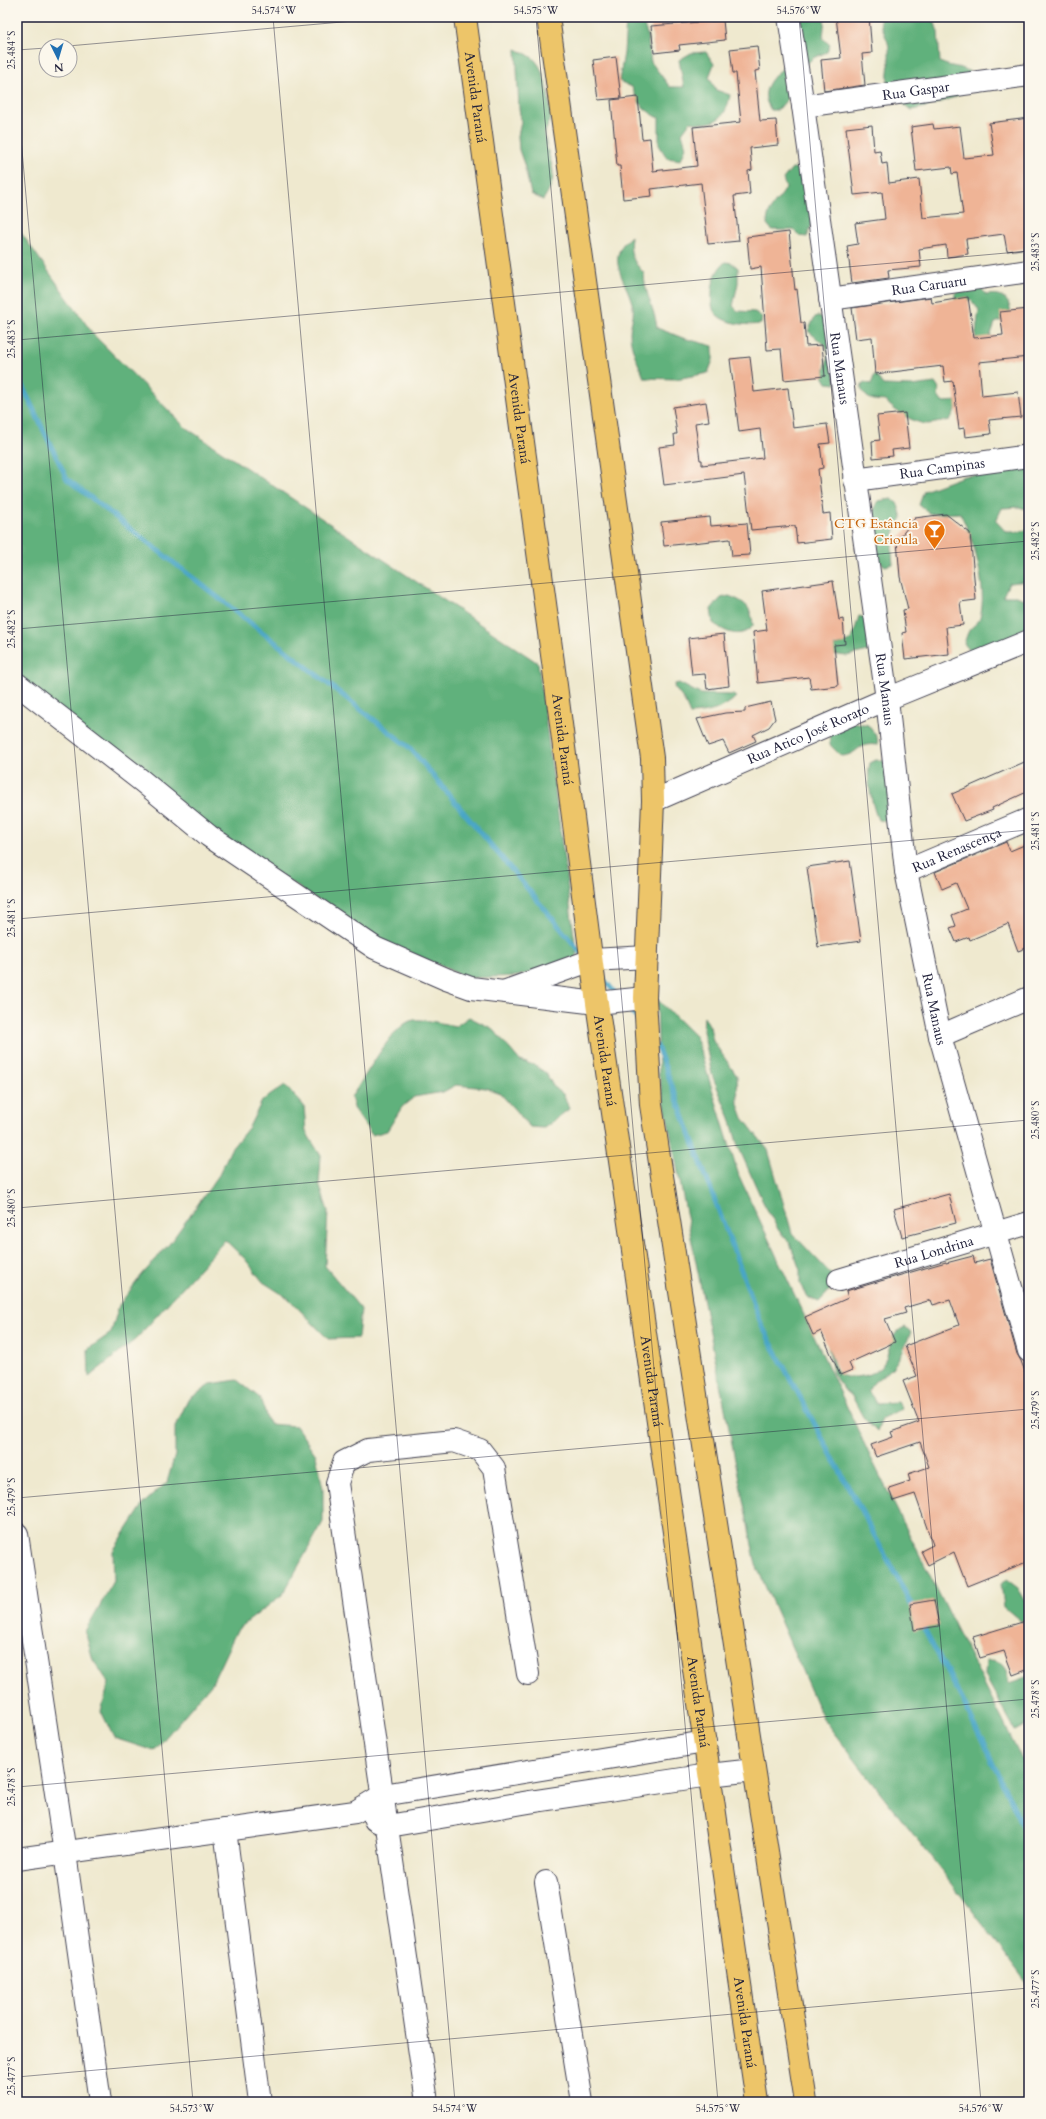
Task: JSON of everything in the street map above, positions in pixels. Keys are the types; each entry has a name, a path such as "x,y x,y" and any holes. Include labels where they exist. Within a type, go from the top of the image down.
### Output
{"main road":[{"name":"Avenida Paraná","path":"465,17 553,662 597,1003 757,2102"},
{"path":"548,17 652,758 653,801 646,1006 651,1105 806,2102"}],"street":[{"name":"Rua Manaus","path":"788,17 803,106 887,699 906,871 940,1036 1029,1351"},
{"name":"Rua Gaspar","path":"803,106 1029,75"},
{"name":"Rua Caruaru","path":"830,299 1029,271"},
{"name":"Rua Campinas","path":"855,480 1029,456"},
{"name":"Rua Atico José Rorato","path":"653,801 887,699 1029,640"},
{"path":"17,684 142,781 209,836 375,948 446,980 471,988 501,993 597,1003 646,1006"},
{"name":"Rua Renascença","path":"906,871 1029,820"},
{"path":"501,993 592,960 647,957"},
{"path":"940,1036 1029,998"},
{"name":"Rua Londrina","path":"839,1280 1029,1223"},
{"path":"427,2102 337,1483 344,1462 368,1450 454,1441 480,1450 494,1468 528,1674"},
{"path":"17,1534 65,1853 100,2102"},
{"path":"17,1859 356,1812 383,1795 705,1742"},
{"path":"574,1763 579,1795"},
{"path":"356,1812 388,1826 709,1775 754,1770"},
{"path":"480,1779 485,1810"},
{"path":"225,1830 260,2102"},
{"path":"546,1882 582,2102"}],"green space":[{"path":"801,17 825,17 823,38 830,45 827,52 813,58 802,68 796,89 778,110 771,110 767,102 767,88 774,76 791,62"},
{"path":"880,17 933,17 938,32 940,62 969,71 965,90 948,100 911,110 901,102 894,95 888,84 889,45 881,26"},
{"path":"626,20 642,20 647,34 651,62 670,87 684,87 679,60 691,53 706,52 714,64 709,77 716,90 730,95 728,104 722,116 718,119 706,123 690,122 682,133 686,147 681,160 667,158 659,145 659,118 642,106 632,87 619,81 624,53"},
{"path":"516,49 531,57 541,68 549,97 551,117 545,134 553,174 549,190 543,200 531,194 519,150 518,136 521,122"},
{"path":"792,168 807,169 813,222 807,237 799,236 794,230 772,230 767,224 771,208 786,188 783,179"},
{"path":"17,227 93,334 185,427 538,663 577,958 518,976 468,978 371,935 205,826 17,681"},
{"path":"631,236 630,247 632,256 634,261 644,273 644,280 657,328 683,338 713,346 713,360 708,373 676,379 644,378 630,339 633,307 621,276 618,260 623,244"},
{"path":"725,262 732,263 738,268 738,283 733,306 738,311 755,312 762,317 761,324 749,325 727,321 716,314 713,309 713,282 716,274"},
{"path":"980,286 986,295 1003,297 1008,303 1011,312 1007,318 995,323 990,337 975,340 979,310 971,300 955,301 955,293 957,291"},
{"path":"818,316 825,318 836,384 827,383 823,376 829,353 826,346 808,331 815,317"},
{"path":"875,374 883,385 912,386 935,383 939,389 938,396 942,402 960,401 950,420 930,424 917,422 899,412 886,401 868,398 861,388 864,382 871,384"},
{"path":"1029,466 1029,510 1019,507 1002,508 996,521 1006,532 1019,532 1029,529 1029,581 1009,583 1003,596 1017,596 1029,602 1029,637 972,655 964,643 970,629 980,618 982,606 981,579 975,550 960,513 931,514 919,505 924,491 964,476 992,473"},
{"path":"892,499 898,504 902,518 898,523 894,534 892,552 893,564 885,566 879,561 876,554 878,547 872,515 878,501"},
{"path":"729,596 747,606 751,614 753,626 743,633 738,634 728,632 713,623 711,609 721,598"},
{"path":"859,616 866,618 871,645 868,651 846,656 831,654 831,647 845,643 852,638"},
{"path":"679,683 700,694 733,695 736,697 726,705 715,710 690,714 684,700 674,687 675,684"},
{"path":"848,721 868,725 877,737 878,745 865,745 852,753 841,756 830,745 829,731"},
{"path":"876,760 884,761 894,818 887,821 878,820 870,792 870,763"},
{"path":"657,999 696,1037 739,1176 870,1456 1029,1773 1029,1986 956,1889 823,1719 756,1565 659,1076"},
{"path":"704,1016 710,1027 713,1041 737,1076 738,1104 743,1118 768,1150 792,1233 832,1275 831,1289 819,1302 807,1297 800,1284 800,1270 790,1243 779,1231 763,1202 738,1146 730,1118 712,1075 703,1031"},
{"path":"469,1017 493,1029 520,1061 534,1065 546,1073 553,1086 564,1095 569,1109 544,1128 530,1127 500,1093 486,1088 456,1085 443,1092 414,1097 402,1107 387,1131 372,1135 355,1111 351,1097 397,1030 406,1023 414,1020 430,1021 456,1026"},
{"path":"285,1085 304,1106 306,1132 321,1156 319,1184 328,1211 325,1266 361,1309 358,1338 328,1339 288,1298 263,1282 245,1259 225,1240 136,1339 89,1377 88,1349 111,1333 119,1305 141,1276 170,1243 219,1175 231,1149 249,1127 262,1101"},
{"path":"905,1327 911,1332 898,1359 889,1371 874,1382 868,1391 877,1403 898,1402 902,1409 882,1418 877,1432 863,1417 852,1396 846,1392 833,1373 828,1345 838,1373 842,1376 856,1377 870,1374 879,1369 884,1362 892,1339 897,1332"},
{"path":"237,1380 260,1398 269,1424 296,1426 316,1455 323,1488 323,1522 283,1594 237,1630 212,1683 154,1751 114,1738 101,1711 109,1683 93,1660 85,1631 114,1581 113,1551 145,1502 167,1482 175,1455 175,1427 188,1400 211,1384"},
{"path":"1006,1579 1018,1588 1029,1607 1029,1628 1004,1607 1001,1584"},
{"path":"993,1660 1003,1666 1009,1683 1029,1676 1029,1723 1015,1731 985,1676 986,1661"}],"building":[{"path":"836,17 869,17 872,53 862,54 865,85 824,91 821,60 841,58"},
{"path":"723,20 725,40 679,45 680,50 654,53 651,26"},
{"path":"757,46 760,70 755,71 760,121 776,120 778,145 750,148 752,170 748,171 750,194 734,196 739,241 708,244 701,183 651,189 652,196 623,199 620,166 617,166 611,100 638,97 642,139 650,138 653,171 697,166 693,127 741,122 736,73 733,73 730,49"},
{"path":"616,57 621,98 598,100 593,60"},
{"path":"1029,118 1029,248 1007,251 1004,234 966,239 968,254 947,257 946,245 919,249 921,267 888,270 889,278 852,283 847,246 858,244 855,223 885,219 882,192 854,195 846,128 872,125 874,151 880,150 882,164 887,163 889,183 919,179 923,218 963,214 957,173 952,174 951,167 916,171 911,127 933,124 934,129 960,126 964,158 994,155 989,123"},
{"path":"789,232 795,290 797,289 801,323 804,323 806,346 822,345 825,376 784,380 781,349 767,350 761,267 750,269 747,237"},
{"path":"931,297 932,303 968,297 974,338 1003,335 1000,312 1029,309 1029,357 979,362 982,396 1018,392 1021,417 989,420 991,434 965,437 964,428 959,429 953,381 945,382 943,366 875,374 872,337 856,339 852,308"},
{"path":"750,357 754,392 788,388 793,428 827,424 830,443 820,444 823,468 818,469 823,514 830,513 832,539 797,543 795,526 751,530 744,475 664,485 659,447 675,445 674,434 677,434 673,407 706,402 709,421 695,423 702,465 763,458 760,429 739,432 730,359"},
{"path":"905,413 909,448 892,450 893,456 873,458 872,441 880,440 877,416"},
{"path":"946,514 970,533 976,600 960,602 963,625 946,627 949,654 905,659 902,633 906,632 903,610 908,609 900,577 897,541 915,518"},
{"path":"710,517 711,526 747,523 750,555 732,556 730,539 664,546 661,522"},
{"path":"833,581 839,620 843,619 845,644 834,645 838,686 811,689 809,677 758,683 753,632 767,630 762,591"},
{"path":"724,634 729,686 707,689 705,674 692,675 688,638"},
{"path":"771,702 775,719 769,727 753,735 756,741 729,753 723,741 708,746 697,719 725,713 745,712 745,708"},
{"path":"1029,760 1029,791 992,808 993,810 964,821 952,794"},
{"path":"1006,842 1010,851 1029,843 1029,947 1018,951 1008,924 970,940 969,937 956,942 950,928 956,926 952,915 967,909 956,883 942,889 935,872"},
{"path":"850,861 861,941 818,947 807,867"},
{"path":"949,1194 956,1223 902,1237 894,1209"},
{"path":"973,1256 975,1263 990,1259 1017,1354 1029,1382 1029,1432 1025,1433 1029,1445 1029,1561 967,1586 954,1552 928,1565 921,1551 933,1545 915,1494 893,1501 889,1488 910,1481 908,1474 929,1467 920,1442 876,1457 871,1445 893,1437 891,1432 919,1422 903,1381 917,1376 905,1346 959,1325 950,1300 933,1305 931,1300 904,1308 906,1313 885,1319 895,1342 849,1363 852,1370 840,1375 821,1331 813,1335 805,1317 848,1298 846,1291 946,1262"},
{"path":"934,1600 939,1626 914,1630 910,1604"},
{"path":"1029,1620 1029,1669 1013,1675 1004,1651 980,1658 973,1637"}],"waterway":[{"path":"17,375 67,479 410,748 582,954"},
{"path":"602,977 616,994"},
{"path":"627,1007 638,1020"},
{"path":"657,1046 762,1326 914,1609"},
{"path":"921,1623 963,1701 1029,1839"}],"place":[{"name":"CTG Estância Crioula","path":"934,550"}]}
